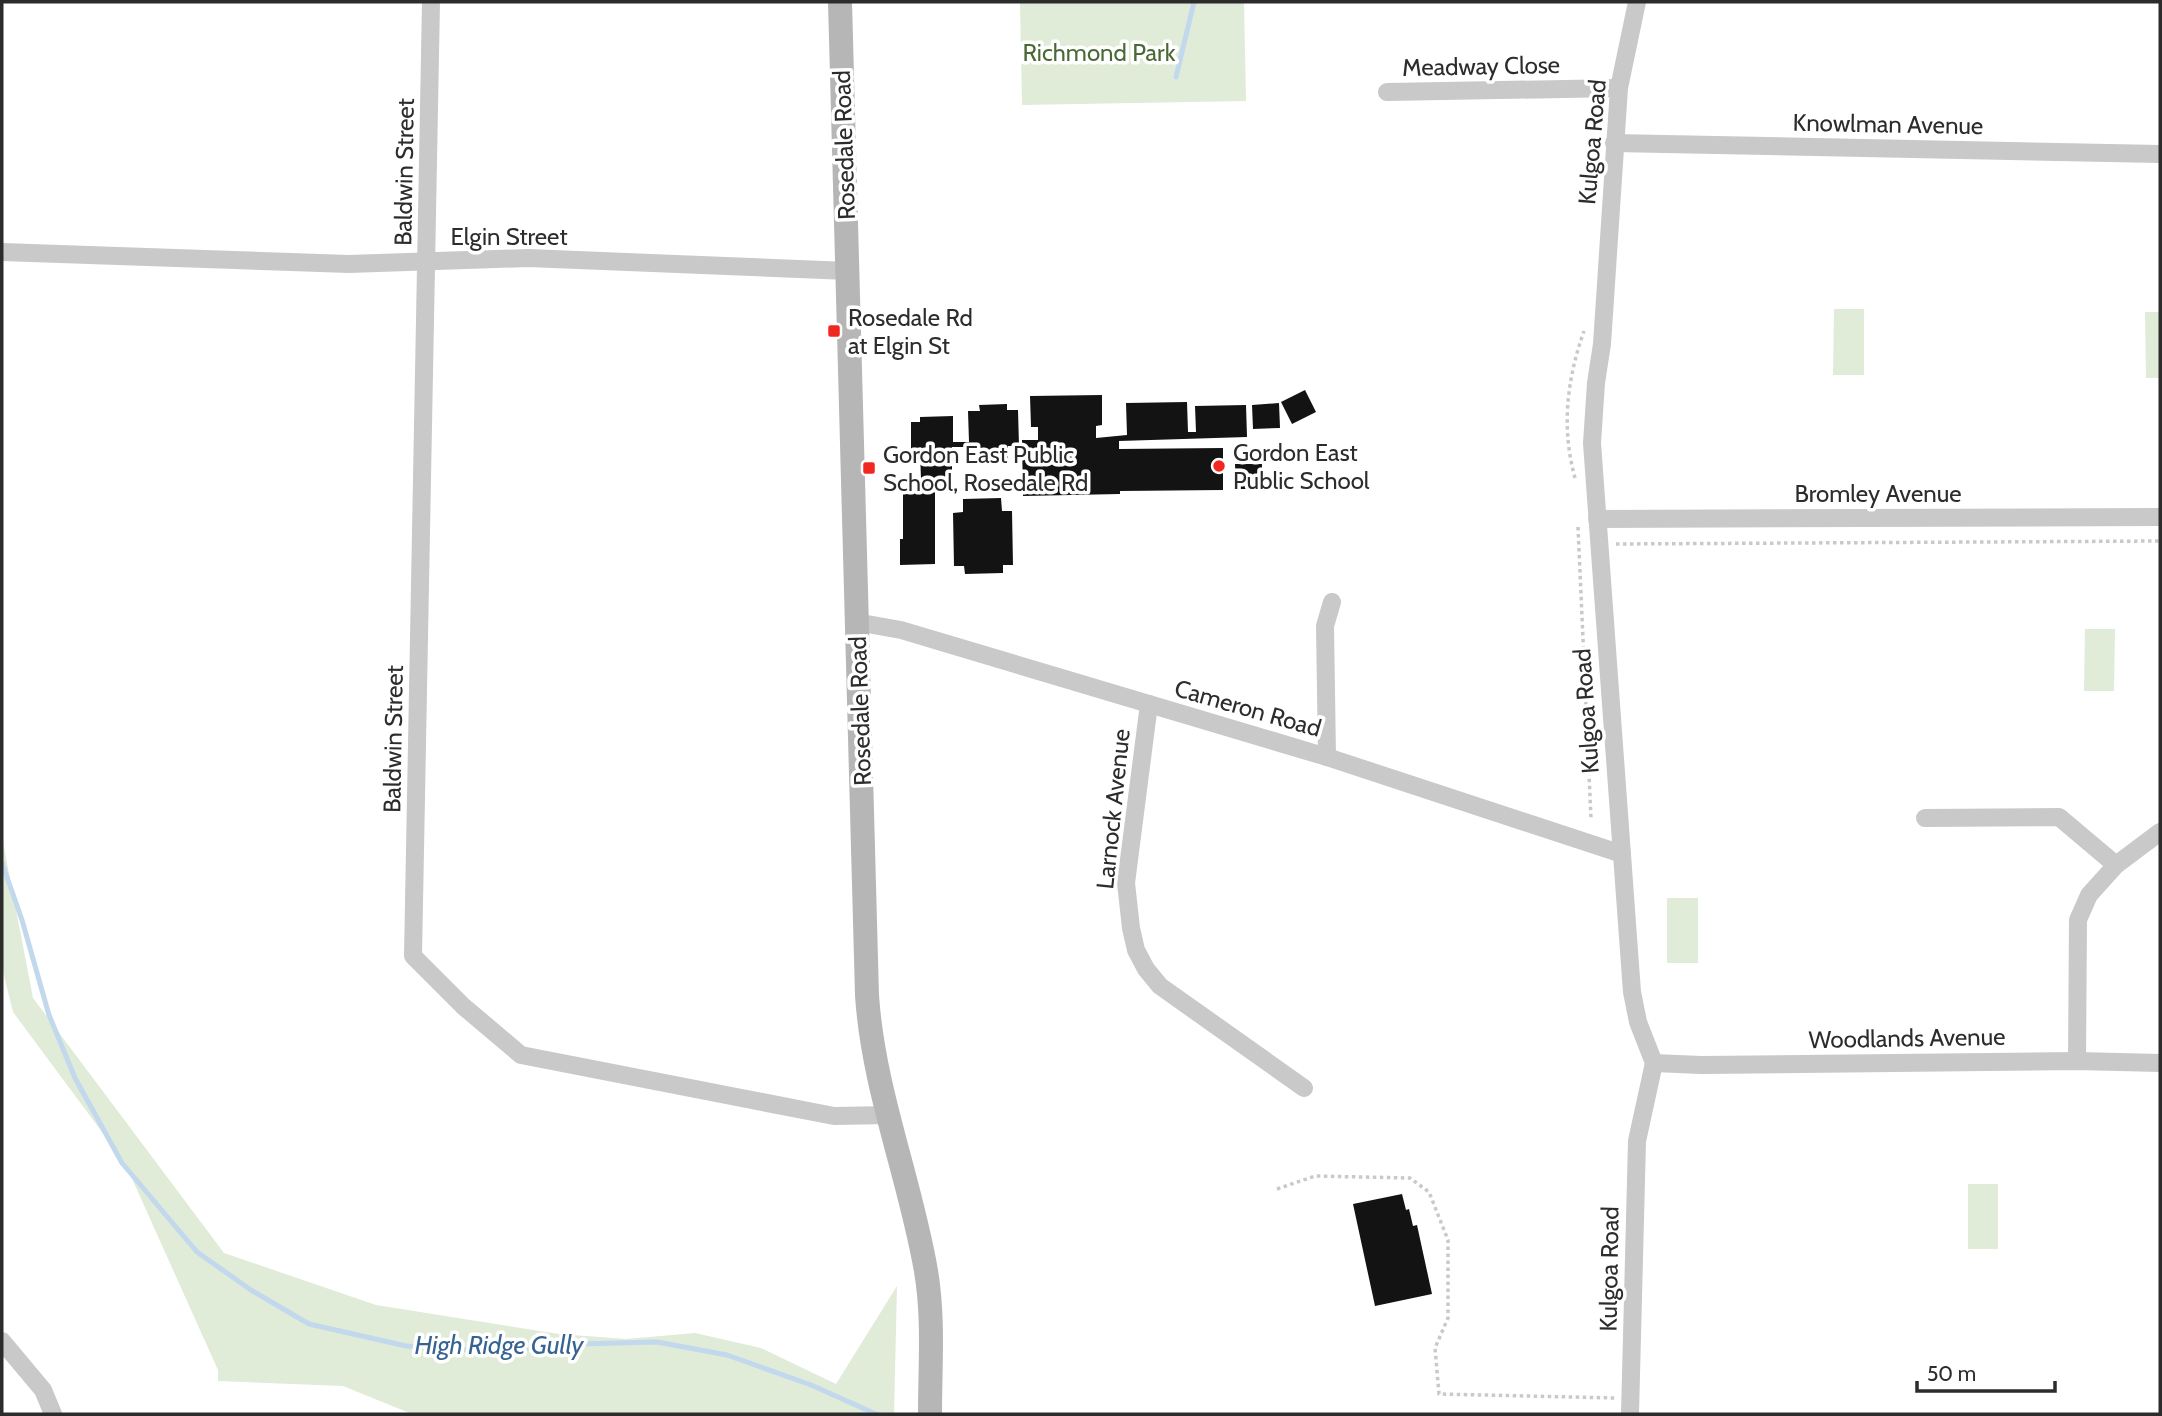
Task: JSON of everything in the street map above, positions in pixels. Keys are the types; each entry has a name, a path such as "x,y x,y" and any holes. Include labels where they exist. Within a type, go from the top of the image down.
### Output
{"street":[{"name":"Baldwin Street","path":"431,2 413,956 463,1006 521,1055 834,1116 890,1115"},
{"name":"Rosedale Road","path":"839,2 867,995 869,1024 926,1272 931,1332 930,1412"},
{"name":"Kulgoa Road","path":"1630,1406 1637,1141 1654,1063 1638,1021 1632,992 1592,443 1602,344 1619,88 1637,2"},
{"name":"Meadway Close","path":"1387,92 1619,88"},
{"name":"Knowlman Avenue","path":"1614,143 2160,154"},
{"name":"Elgin Street","path":"2,252 349,264 528,258 848,271"},
{"name":"Bromley Avenue","path":"1597,519 2160,517"},
{"path":"1327,757 1325,626 1332,602"},
{"name":"Cameron Road","path":"856,622 901,630 1327,757 1622,854"},
{"name":"Larnock Avenue","path":"1149,705 1126,883 1136,950 1146,969 1160,986 1304,1088"},
{"path":"1925,818 2059,817 2116,865"},
{"path":"2077,1061 2078,920 2089,895 2116,865 2160,832"},
{"name":"Woodlands Avenue","path":"1654,1063 2160,1063"},
{"path":"2,1341 43,1390 53,1414"}],"path":[{"path":"1611,544 2160,541"},
{"path":"1277,1189 1315,1176 1410,1178 1429,1192 1448,1240 1448,1318 1435,1348 1439,1394 1630,1406"}],"green space":[{"name":"Richmond Park","path":"1020,2 1244,2 1246,101 1022,105"},
{"path":"1834,309 1864,309 1864,375 1833,375"},
{"path":"2145,312 2160,312 2160,378 2146,378"},
{"path":"2085,629 2115,629 2114,691 2084,691"},
{"path":"2,837 33,998 224,1253 376,1305 559,1334 626,1339 695,1333 761,1348 836,1384 897,1286 894,1414 412,1414 343,1386 218,1381 218,1370 125,1163 13,1012 2,967"},
{"path":"1667,898 1698,898 1698,963 1667,963"},
{"path":"1968,1184 1998,1184 1998,1249 1968,1249"}],"building":[{"path":"1305,390 1316,412 1292,424 1281,402"},
{"path":"1102,395 1102,425 1096,426 1096,438 1127,435 1126,403 1187,402 1188,432 1196,432 1195,406 1246,405 1247,437 1119,441 1119,449 1223,448 1223,490 1023,496 1022,440 1038,440 1038,427 1031,427 1030,396"},
{"path":"1279,403 1280,428 1253,429 1252,405"},
{"path":"1007,404 1007,410 1018,410 1019,446 1008,446 1008,460 981,461 980,447 952,447 952,484 935,485 935,564 900,565 903,487 926,486 926,479 921,479 920,452 911,453 911,422 920,422 920,417 953,416 953,442 969,442 968,411 980,411 979,405"},
{"path":"1235,464 1262,464 1262,489 1236,489"},
{"path":"1001,498 1002,511 1012,511 1013,565 1003,565 1003,573 965,574 964,566 954,566 953,513 963,512 963,499"},
{"path":"1402,1194 1413,1226 1417,1225 1432,1294 1375,1306 1353,1204"}],"waterway":[{"path":"1176,77 1194,2"},
{"name":"High Ridge Gully","path":"2,863 22,920 49,1015 75,1078 122,1163 197,1252 251,1290 309,1324 406,1346 494,1351 578,1344 657,1342 727,1355 811,1385 876,1414"}],"place":[{"name":"Rosedale Rd at Elgin St","path":"834,331"},
{"name":"Gordon East Public School","path":"1219,466"},
{"name":"Gordon East Public School, Rosedale Rd","path":"869,468"}]}
